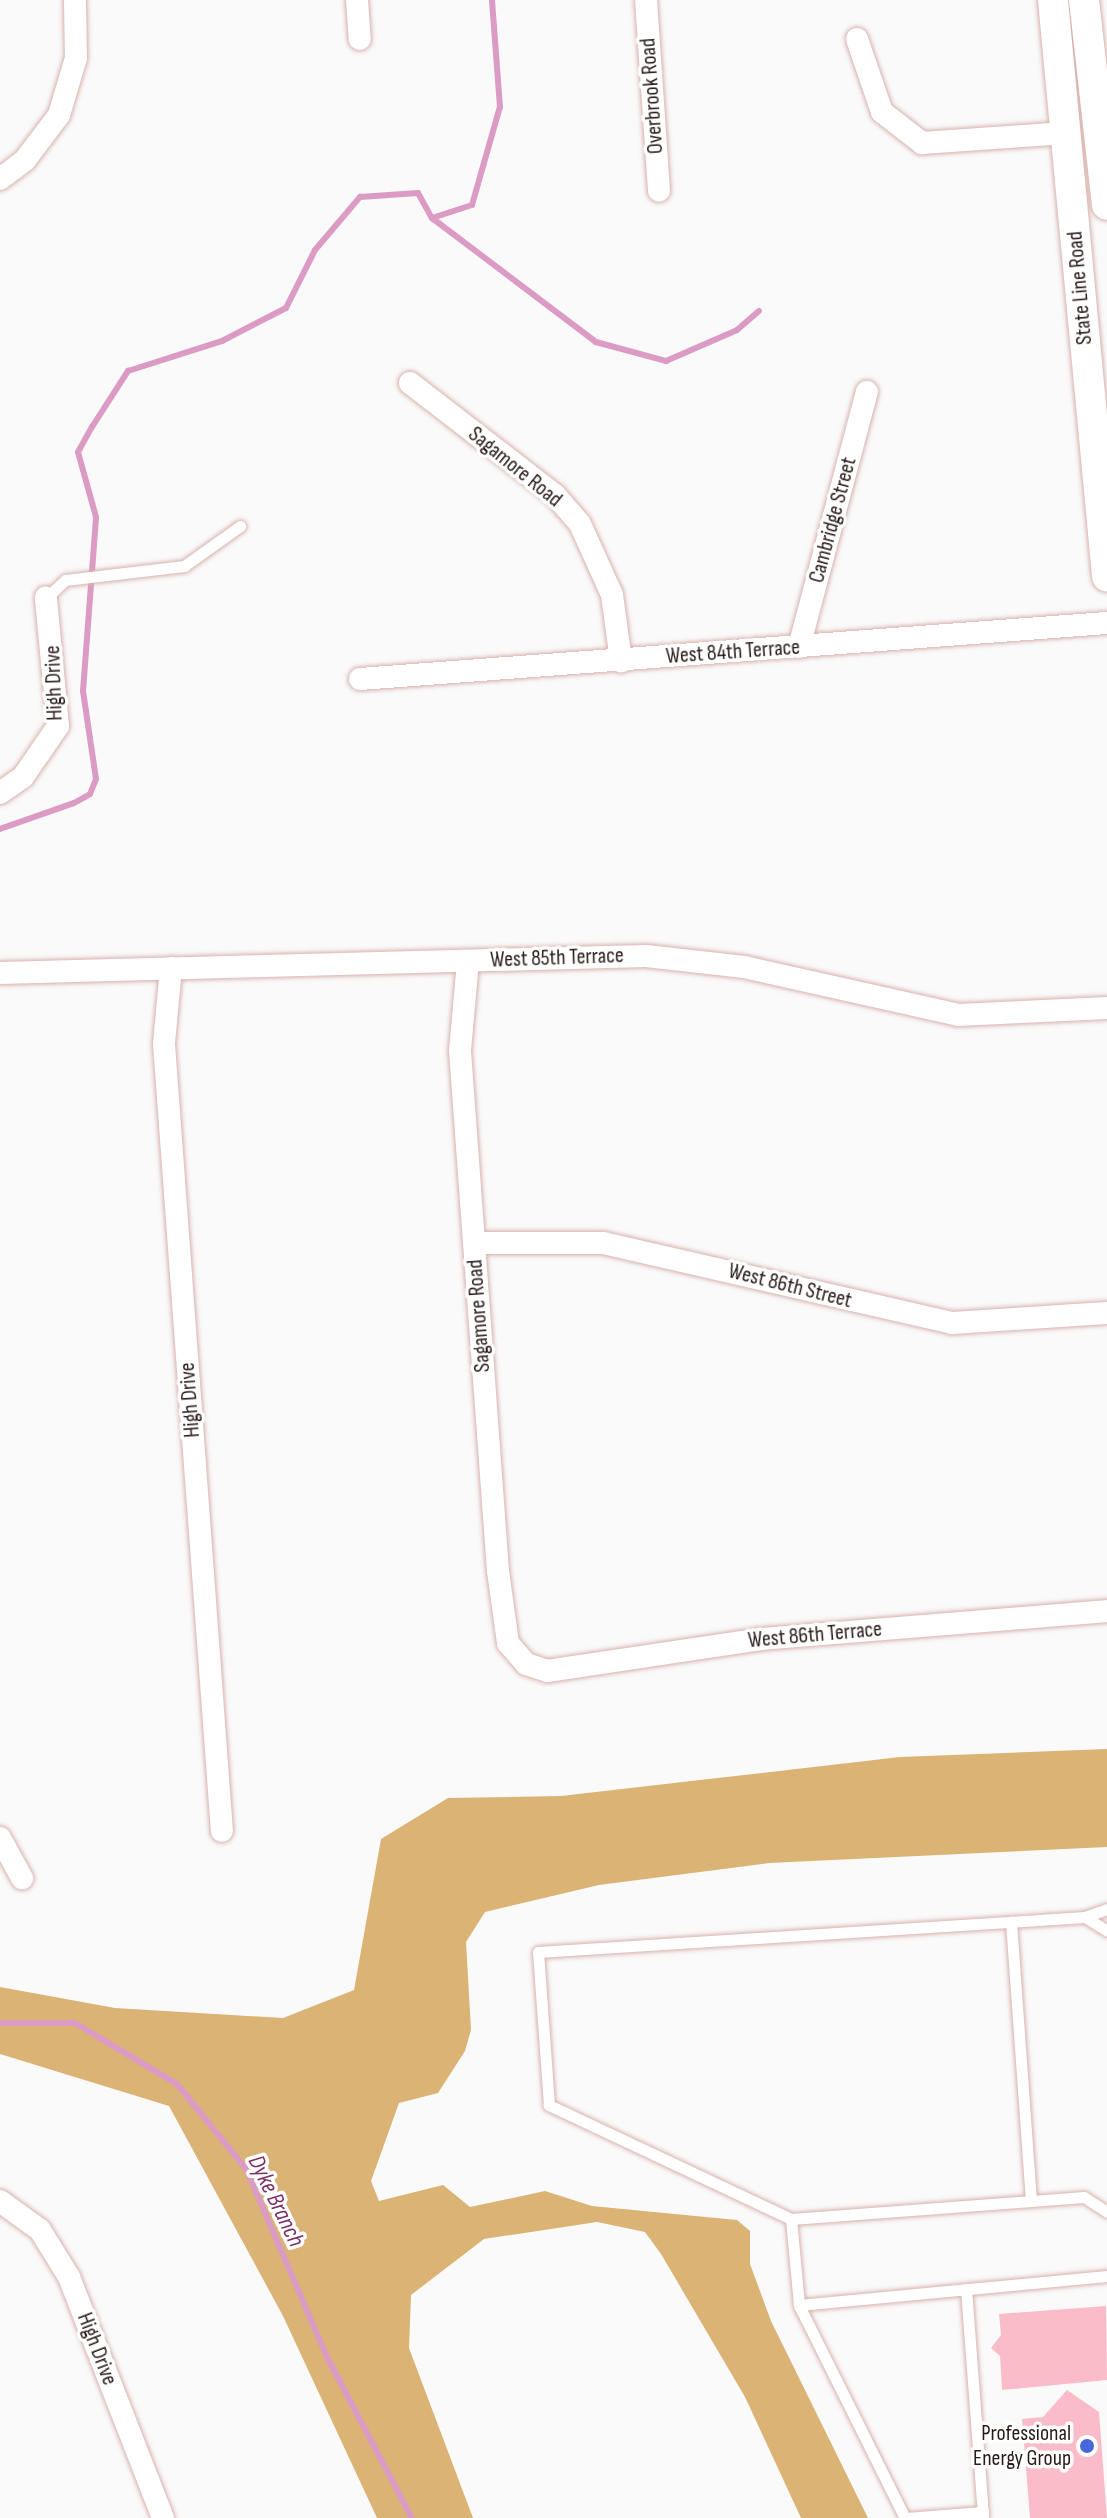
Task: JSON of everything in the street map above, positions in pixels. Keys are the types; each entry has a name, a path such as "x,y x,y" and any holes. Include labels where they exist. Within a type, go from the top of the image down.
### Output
{"main road":[{"name":"State Line Road","path":"1053,0 1107,576"},
{"path":"1084,0 1106,185"}],"street":[{"path":"0,179 31,153 59,115 76,58 75,0"},
{"path":"357,0 360,39"},
{"name":"Overbrook Road","path":"646,0 659,191"},
{"path":"857,39 882,112 922,143 1066,133"},
{"path":"1070,177 1106,185"},
{"name":"Sagamore Road","path":"410,383 555,495 580,524 612,595 621,661"},
{"name":"Cambridge Street","path":"799,647 867,392"},
{"name":"High Drive","path":"0,793 23,777 58,726 46,598"},
{"name":"West 84th Terrace","path":"360,679 1107,623"},
{"name":"West 85th Terrace","path":"0,973 688,958 958,1015 1107,1008"},
{"name":"Sagamore Road","path":"468,961 460,1051 504,1625 508,1643 526,1664"},
{"name":"High Drive","path":"171,968 164,1044 222,1831"},
{"name":"West 86th Street","path":"474,1243 603,1243 952,1323 1107,1313"},
{"name":"West 86th Terrace","path":"526,1664 576,1668 761,1639 1107,1611"},
{"path":"0,1838 22,1878"},
{"name":"High Drive","path":"0,2201 55,2250 163,2518"}],"lane":[{"path":"46,598 65,580 85,576 105,579 184,566 240,526"},
{"path":"1107,1909 1085,1917 538,1952 549,2105 791,2219 1084,2197 1107,2212"},
{"path":"1085,1917 1107,1931"},
{"path":"1011,1922 1031,2201"},
{"path":"791,2219 799,2305 905,2518 983,2515 966,2289"},
{"path":"799,2305 1107,2276"}],"shaded area":[{"path":"1107,1749 1107,1847 769,1863 599,1885 485,1912 466,1942 471,2030 465,2051 438,2093 399,2103 371,2181 379,2201 443,2185 470,2207 545,2191 592,2206 737,2220 750,2231 750,2264 771,2321 868,2518 801,2518 745,2397 661,2254 645,2232 597,2222 484,2239 411,2295 409,2348 473,2518 377,2518 283,2316 169,2106 0,2054 0,1987 115,2008 283,2018 354,1990 381,1839 448,1798 561,1796 900,1757"}],"building":[{"path":"1106,2306 1107,2380 1002,2390 1000,2356 991,2348 1001,2335 999,2314"},
{"path":"1067,2390 1099,2412 1107,2518 1030,2518 1022,2419 1043,2417"}],"waterway":[{"path":"0,829 74,803 90,794 96,779 83,691 96,517 78,452 92,427 128,371 222,341 286,308 315,250 360,197 418,193 432,218 472,205 500,107 492,0"},
{"path":"432,218 596,342 666,361 737,330 759,311"},
{"name":"Dyke Branch","path":"0,2023 75,2023 177,2084 246,2169 328,2359 412,2518"}],"place":[{"name":"Professional Energy Group","path":"1087,2446"}]}
